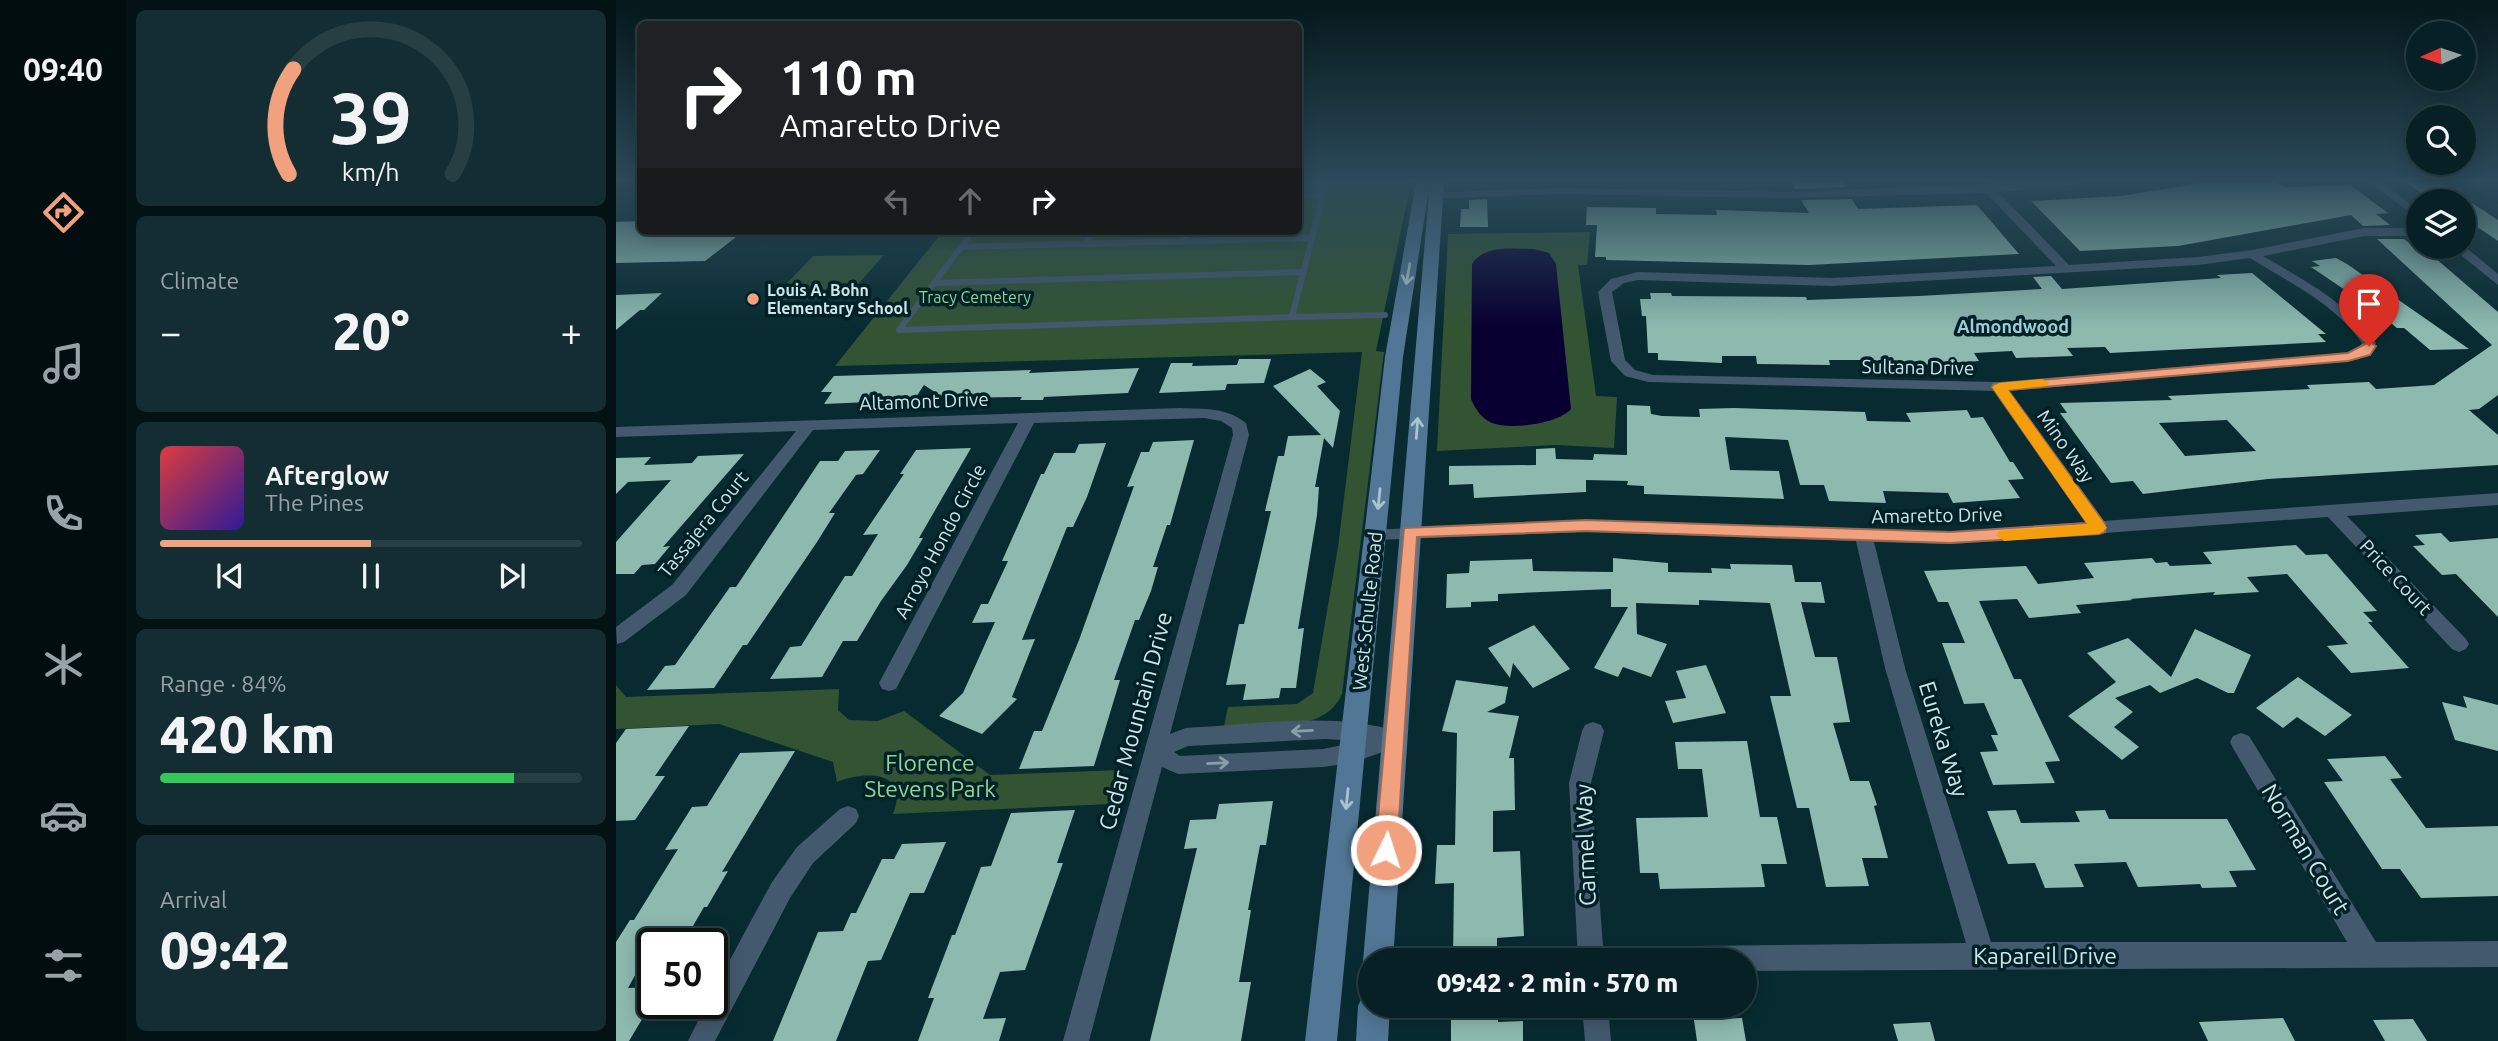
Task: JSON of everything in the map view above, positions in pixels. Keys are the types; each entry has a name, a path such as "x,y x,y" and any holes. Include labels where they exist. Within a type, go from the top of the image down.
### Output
{"main road":[{"name":"West Schulte Road","path":"1321,1041 1394,357 1420,231"},
{"name":"West Schulte Road","path":"1379,948 1409,532 1427,231"},
{"path":"1372,1041 1373,1018"}],"street":[{"path":"2029,231 2066,269 2252,254 2364,232 2406,232"},
{"name":"Sultana Drive","path":"2066,269 1832,282 1649,276 1621,279 1610,284 1605,292 1618,361 1630,373 1653,379 1999,387 2348,357 2365,352 2369,346 2361,329 2334,306 2252,254"},
{"path":"2471,259 2498,281"},
{"name":"Mino Way","path":"1999,387 2099,528"},
{"name":"Altamont Drive","path":"616,432 1180,414 1219,414 1232,418"},
{"name":"Arroyo Hondo Circle","path":"889,683 1029,418"},
{"name":"Cedar Mountain Drive","path":"1076,1041 1241,435 1241,426 1232,418"},
{"name":"Tassajera Court","path":"617,637 679,590 809,425"},
{"name":"Amaretto Drive","path":"1376,534 1586,526 1864,536 1975,537 2498,499"},
{"name":"Price Court","path":"2332,510 2459,644"},
{"name":"Eureka Way","path":"1864,536 1895,668 1982,955"},
{"name":"Carmel Way","path":"1590,948 1580,783 1593,731"},
{"path":"1153,752 1178,765 1394,739"},
{"name":"Norman Court","path":"2241,742 2370,956"},
{"path":"701,1041 781,890 805,855 848,816"},
{"name":"Kapareil Drive","path":"1757,958 1982,955 2498,954"},
{"path":"1596,1018 1598,1041"}],"lane":[{"path":"1292,317 1314,231"},
{"path":"970,235 899,330 1385,315"},
{"path":"1085,244 1091,235"},
{"path":"1184,241 1187,235"},
{"path":"961,247 1312,238"},
{"path":"934,283 1304,272"}],"green space":[{"name":"Tracy Cemetery","path":"1302,231 1401,231 1376,351 1384,352 1342,694 1333,707 1307,722 1273,726 1224,726 1228,707 1297,704 1313,693 1338,547 1362,352 835,366 940,235 1302,235"},
{"path":"1590,232 1587,265 1578,265 1596,396 1617,397 1614,448 1556,445 1437,451 1448,234"},
{"path":"884,255 859,283 831,284 817,299 771,300 813,256"},
{"name":"Florence Stevens Park","path":"616,685 626,697 839,689 838,710 849,720 878,721 904,711 990,775 1121,770 1111,804 893,814 897,800 895,789 882,777 860,776 837,782 833,762 719,724 616,729"}],"shaded area":[{"path":"1534,249 1549,253 1556,264 1571,409 1556,419 1545,422 1521,426 1500,425 1482,416 1471,399 1472,264 1484,253 1492,250"}],"building":[{"path":"616,231 637,231 637,235 739,235 705,261 616,263"},
{"path":"1597,231 1999,231 2019,254 1809,265 1606,260 1606,257 1595,257"},
{"path":"2060,231 2264,231 2178,246 2080,251"},
{"path":"2483,231 2498,231 2498,241"},
{"path":"2377,239 2404,239 2406,259 2436,259 2498,312 2498,395 2479,409 2469,410 2498,435 2498,465 2268,479 2143,494 2133,481 2111,483 2060,413 2067,413 2060,403 2172,400 2168,396 2310,389 2307,385 2347,383 2369,382 2376,389 2434,385 2492,345","holes":["2227,420 2256,451 2185,456 2159,423"]},
{"path":"2336,258 2469,349 2430,350 2404,328 2397,328 2355,294 2311,267 2320,266 2312,261"},
{"path":"2252,273 2326,334 2318,334 2326,342 2110,353 2105,347 2067,348 2073,356 2016,358 2012,351 1974,353 1979,361 1866,368 1862,360 1829,360 1830,365 1757,364 1756,356 1722,356 1722,363 1658,360 1658,353 1648,353 1646,316 1642,316 1640,299 1651,299 1650,293 1671,293 1672,296 1806,297 1807,300 1919,296 2042,289 2033,277 2051,276 2062,289 2221,278 2217,275"},
{"path":"662,293 644,310 640,310 616,330 616,295"},
{"path":"1239,359 1271,359 1264,383 1227,384 1225,390 1159,393 1171,363 1193,363 1192,366 1237,365"},
{"path":"1139,368 1128,393 1044,397 1043,400 1020,400 1022,397 944,398 924,385 914,400 824,404 832,392 821,392 834,376 1031,370 1029,373"},
{"path":"1310,369 1326,382 1317,386 1340,411 1333,448 1324,438 1315,487 1319,487 1317,515 1298,629 1304,628 1296,688 1281,688 1279,698 1243,700 1246,684 1226,685 1239,624 1244,624 1271,511 1265,511 1278,456 1284,456 1288,436 1321,435 1273,386"},
{"path":"1627,405 1650,406 1651,414 1662,416 1700,417 1699,409 1734,408 1865,412 1867,421 1911,422 1906,413 1967,410 1971,418 1983,417 2010,462 2013,462 2024,479 2008,480 2020,498 1953,503 1948,493 1883,491 1886,503 1829,501 1824,485 1800,485 1788,440 1725,437 1730,470 1779,471 1784,499 1644,494 1644,486 1627,485 1628,481 1586,480 1586,492 1474,498 1473,484 1449,485 1449,466 1536,465 1536,449 1555,448 1556,459 1593,460 1594,454 1627,455"},
{"path":"1194,440 1170,525 1167,525 1153,567 1158,567 1151,591 1139,620 1135,620 1114,680 1120,680 1094,766 1019,769 1034,731 1042,731 1079,640 1134,486 1127,487 1141,452 1149,452 1153,442"},
{"path":"1106,443 1087,497 1073,527 1067,527 1022,640 1035,639 1012,697 1017,699 982,734 939,716 963,693 995,622 972,623 981,604 988,604 1008,561 1002,561 1041,474 1044,474 1054,453 1075,453 1079,444"},
{"path":"971,448 919,538 923,538 857,641 843,641 822,677 770,679 790,647 801,646 845,576 852,576 878,534 863,535 904,474 900,474 916,450"},
{"path":"880,450 863,474 856,475 829,513 835,513 747,645 743,645 714,688 647,690 665,666 675,665 730,587 736,587 820,461 838,461 845,451"},
{"path":"744,454 663,547 670,546 655,564 642,565 634,574 616,574 616,542 671,480 628,482 616,494 616,458 651,457 644,465 692,463 698,456"},
{"path":"2441,533 2450,542 2498,538 2498,617 2456,574 2442,575 2413,546 2425,545 2415,535"},
{"path":"2296,545 2306,555 2327,554 2377,611 2363,612 2373,622 2368,622 2409,668 2351,673 2327,646 2348,644 2287,574 2247,577 2259,592 2213,595 2215,592 2076,605 2081,613 2029,618 2017,599 1979,601 2014,679 2021,679 2060,761 2045,762 2055,783 1993,785 1980,752 1998,751 1991,735 1998,735 1984,703 1964,704 1942,643 1965,643 1948,602 1938,602 1924,571 2026,566 2038,584 2094,578 2084,563 2152,558 2156,563 2167,562 2170,566 2212,564 2203,552"},
{"path":"1613,558 1668,563 1668,572 1712,573 1711,568 1731,569 1730,564 1792,565 1795,582 1821,582 1825,603 1801,602 1815,657 1837,657 1850,722 1833,723 1850,781 1869,781 1888,858 1862,858 1869,886 1826,887 1809,808 1797,808 1770,696 1791,696 1770,603 1699,600 1699,605 1636,603 1637,634 1667,644 1651,677 1623,667 1618,677 1594,668 1628,607 1611,607 1611,589 1498,594 1498,601 1471,602 1471,607 1446,608 1447,574 1469,573 1470,561 1532,559 1533,571 1613,572"},
{"path":"1534,625 1570,669 1533,688 1513,663 1510,678 1488,648"},
{"path":"2195,629 2251,655 2234,693 2228,693 2197,678 2160,693 2150,685 2115,698 2133,712 2114,727 2139,747 2122,760 2068,716 2116,682 2087,653 2128,638 2171,677"},
{"path":"1706,665 1726,713 1673,723 1665,701 1686,698 1676,671"},
{"path":"2298,677 2352,715 2325,736 2297,717 2283,728 2256,708"},
{"path":"1456,680 1508,687 1505,703 1487,712 1519,716 1509,758 1514,758 1515,810 1493,811 1493,852 1520,851 1524,936 1497,938 1497,948 1453,948 1454,883 1435,884 1437,845 1455,845 1457,733 1442,731"},
{"path":"2463,696 2498,705 2498,751 2455,740 2442,702 2467,708"},
{"path":"689,726 655,776 665,776 635,820 616,821 616,743 626,729"},
{"path":"1747,741 1760,817 1777,817 1787,864 1761,864 1765,887 1660,889 1658,873 1640,873 1636,818 1708,817 1702,769 1678,769 1675,742"},
{"path":"795,751 722,872 728,871 707,907 704,907 692,928 637,928 637,972 628,988 637,988 637,1019 642,1019 629,1041 616,1041 616,942 630,920 634,920 678,849 665,850 692,807 707,806 740,753"},
{"path":"2385,756 2402,778 2390,779 2426,828 2498,826 2498,896 2421,898 2400,869 2382,869 2324,782 2343,781 2327,759"},
{"path":"1273,801 1266,845 1260,845 1248,910 1251,910 1239,982 1251,982 1241,1041 1150,1041 1197,848 1184,849 1190,820 1216,819 1219,804"},
{"path":"1075,810 1057,863 1063,863 1025,970 1000,972 983,1019 1006,1018 999,1041 918,1041 934,998 928,998 952,935 955,935 981,867 991,866 1011,813"},
{"path":"2016,810 2021,823 2080,822 2075,811 2105,810 2109,819 2227,819 2256,870 2229,871 2237,887 2202,888 2200,884 2138,887 2126,862 2074,864 2084,887 2045,888 2035,863 2008,864 1987,811"},
{"path":"946,842 924,893 910,893 881,960 868,961 836,1041 773,1041 818,932 843,931 851,913 856,913 882,859 894,859 902,844"},
{"path":"1451,1018 1523,1021 1523,1041 1451,1041"},
{"path":"1742,1018 1746,1041 1697,1041 1694,1020"},
{"path":"2283,1018 2295,1041 2208,1041 2199,1022"},
{"path":"2413,1019 2427,1041 2385,1041 2373,1020"},
{"path":"1930,1022 1935,1041 1898,1041 1893,1024"}],"slow traffic":[{"path":"2004,535 2099,528 1999,387 2042,383"}],"place":[{"name":"Louis A. Bohn Elementary School","path":"753,299"}],"district":[{"name":"Almondwood","path":"2013,326"}],"route":[{"path":"1386,850 1409,532 1638,526 1950,538 2099,528 1999,387 2348,357 2365,352 2369,346"}]}
